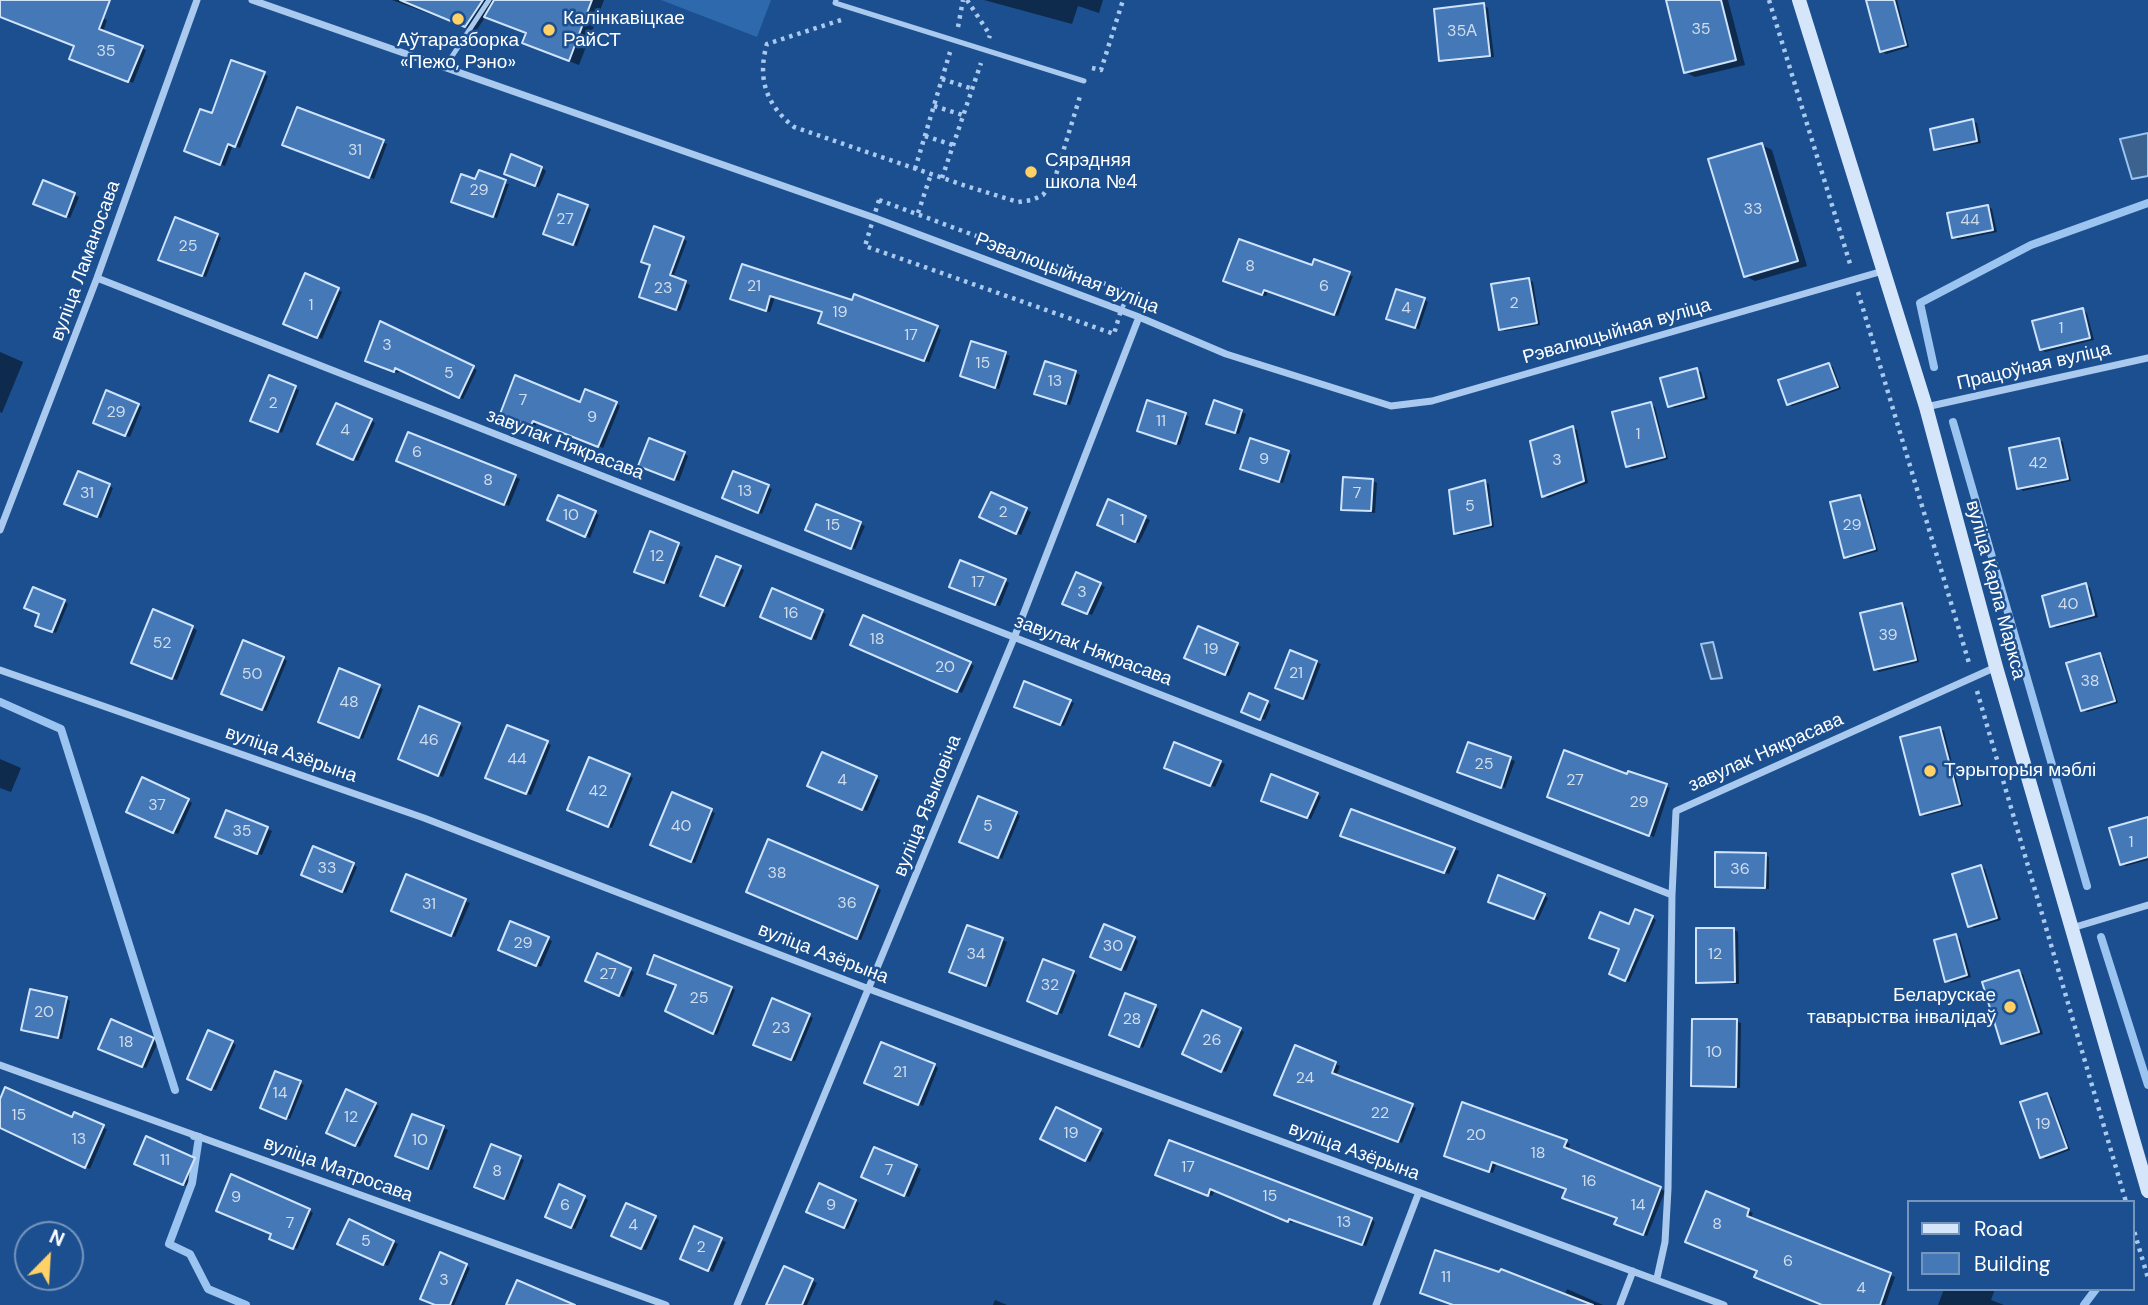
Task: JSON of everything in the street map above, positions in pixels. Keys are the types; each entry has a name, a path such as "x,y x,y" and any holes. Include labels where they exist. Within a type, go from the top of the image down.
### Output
{"main road":[{"name":"вуліца Карла Маркса","path":"1799,0 1926,407 1996,667 2148,1191"}],"street":[{"name":"вуліца Ламаносава","path":"0,530 97,278 197,0"},
{"name":"Рэвалюцыйная вуліца","path":"251,0 875,218 1139,317 1226,354 1391,406 1432,401 1883,271"},
{"name":"завулак Някрасава","path":"97,278 1672,895 1676,811 1996,667"},
{"name":"вуліца Языковіча","path":"737,1305 1014,638 1139,317"},
{"name":"Працоўная вуліца","path":"1926,407 2148,358"},
{"name":"вуліца Азёрына","path":"0,670 424,818 869,989 1724,1305"},
{"path":"1657,1278 1665,1242 1668,1176 1672,895"},
{"path":"2072,929 2148,905"},
{"name":"вуліца Матросава","path":"0,1065 666,1305"},
{"path":"1376,1305 1419,1192"},
{"path":"1620,1305 1633,1271"}],"lane":[{"path":"445,67 489,0"},
{"path":"836,0 835,3 865,13 1084,82"}],"path":[{"path":"915,169 965,0"},
{"path":"965,0 990,36"},
{"path":"865,13 767,44 761,63 766,92 780,116 794,127 1018,202 1043,195 1055,178 1084,82 1101,70 1123,0"},
{"path":"1769,0 1973,677 2125,1200"},
{"path":"946,20 965,28"},
{"path":"981,33 1003,40"},
{"path":"942,178 990,36"},
{"path":"1081,65 1101,70"},
{"path":"942,79 972,89"},
{"path":"934,106 964,115"},
{"path":"925,136 953,145"},
{"path":"918,213 931,174"},
{"path":"2134,1231 2148,1278"}],"shaded area":[{"path":"661,0 771,0 757,37"},
{"path":"2148,133 2148,176 2132,179 2120,139"},
{"path":"1713,642 1722,678 1711,679 1701,644"}],"building":[{"path":"0,0 110,0 99,29 143,46 128,82 69,59 74,46 0,17"},
{"name":"Аўтаразборка «Пежо, Рэно»","path":"400,0 483,0 465,27"},
{"name":"Калінкавіцкае РайСТ","path":"494,0 592,0 569,61 522,43 526,33 484,17"},
{"path":"1666,0 1721,0 1736,60 1684,73"},
{"path":"1866,0 1894,0 1906,45 1880,52"},
{"path":"1484,3 1490,56 1439,61 1434,9"},
{"path":"231,60 265,72 235,147 228,144 220,165 184,151 200,109 212,113"},
{"path":"297,107 384,140 369,178 282,145"},
{"path":"1973,119 1977,141 1934,150 1930,129"},
{"path":"1762,143 1798,261 1744,277 1708,159"},
{"path":"511,154 542,167 535,186 504,174"},
{"path":"479,170 506,180 493,217 451,202 461,174 475,179"},
{"path":"43,180 75,193 66,217 33,204"},
{"path":"558,194 588,205 573,245 543,234"},
{"path":"1988,205 1993,230 1952,238 1947,213"},
{"path":"175,217 218,234 202,276 158,260"},
{"path":"654,226 684,237 670,275 686,281 676,310 639,297 650,265 641,262"},
{"path":"1239,239 1312,265 1314,259 1350,272 1334,315 1264,290 1262,295 1223,281"},
{"path":"742,264 852,300 854,294 938,326 924,361 818,323 822,312 770,296 766,311 730,299"},
{"path":"305,273 339,288 317,338 283,324"},
{"path":"1529,278 1537,323 1499,330 1491,284"},
{"path":"1396,289 1425,298 1415,328 1386,319"},
{"path":"2083,308 2090,338 2040,350 2032,321"},
{"path":"380,321 474,366 459,398 395,368 394,372 365,361"},
{"path":"971,341 1006,352 995,388 960,376"},
{"path":"1045,361 1076,371 1066,404 1034,394"},
{"path":"1829,363 1838,387 1787,405 1778,380"},
{"path":"1697,368 1704,397 1668,407 1660,378"},
{"path":"269,375 296,386 278,432 250,421"},
{"path":"515,375 580,402 585,389 617,402 598,447 533,421 530,427 500,414"},
{"path":"106,390 139,404 125,436 93,423"},
{"path":"1147,400 1186,413 1176,444 1137,431"},
{"path":"1214,400 1242,410 1235,433 1206,424"},
{"path":"1651,402 1665,457 1626,467 1612,412"},
{"path":"336,403 372,419 353,460 317,444"},
{"path":"1573,426 1584,481 1542,497 1530,441"},
{"path":"408,432 516,475 504,505 396,461"},
{"path":"649,438 685,452 674,480 638,466"},
{"path":"1250,438 1289,451 1279,482 1240,469"},
{"path":"2059,438 2068,479 2017,489 2009,448"},
{"path":"78,471 110,484 97,517 64,504"},
{"path":"733,471 769,485 758,513 722,498"},
{"path":"1343,477 1373,479 1371,511 1341,510"},
{"path":"1485,480 1491,525 1454,534 1449,490"},
{"path":"991,492 1027,508 1016,534 979,517"},
{"path":"558,495 596,511 585,537 547,520"},
{"path":"1860,495 1875,549 1844,558 1830,502"},
{"path":"1108,499 1146,516 1135,542 1097,525"},
{"path":"816,504 861,522 851,549 805,530"},
{"path":"650,531 679,543 664,583 634,572"},
{"path":"716,556 741,566 724,606 700,596"},
{"path":"960,560 1006,579 995,605 949,587"},
{"path":"1076,572 1101,583 1087,614 1062,604"},
{"path":"2086,583 2094,615 2050,627 2042,596"},
{"path":"33,587 65,600 52,632 35,626 39,614 24,608"},
{"path":"772,588 823,610 811,639 760,617"},
{"path":"1902,603 1916,660 1874,670 1860,613"},
{"path":"153,609 193,626 172,679 131,663"},
{"path":"863,615 971,662 957,692 850,645"},
{"path":"1198,626 1238,643 1225,675 1184,658"},
{"path":"243,640 284,657 262,710 221,694"},
{"path":"1290,650 1317,661 1303,699 1275,688"},
{"path":"2100,653 2115,701 2081,711 2066,663"},
{"path":"339,668 380,685 359,738 318,722"},
{"path":"1024,681 1071,700 1060,725 1014,707"},
{"path":"1249,693 1268,701 1260,720 1241,712"},
{"path":"419,706 460,723 438,776 398,759"},
{"path":"507,725 548,741 526,794 485,778"},
{"name":"Тэрыторыя мэблі","path":"1940,727 1960,804 1920,815 1900,737"},
{"path":"1174,742 1221,761 1210,786 1164,768"},
{"path":"1468,742 1511,757 1501,788 1457,772"},
{"path":"1564,750 1627,774 1628,771 1667,784 1649,836 1547,797"},
{"path":"822,752 877,776 862,810 807,786"},
{"path":"589,757 630,774 608,827 567,810"},
{"path":"1271,774 1318,793 1307,818 1261,801"},
{"path":"142,777 189,799 173,833 126,812"},
{"path":"672,792 712,809 691,862 650,845"},
{"path":"978,796 1017,812 998,858 959,842"},
{"path":"1351,809 1455,848 1444,873 1340,836"},
{"path":"226,810 268,827 257,854 215,837"},
{"path":"2148,817 2148,857 2120,865 2109,828"},
{"path":"768,839 878,886 857,939 746,892"},
{"path":"313,846 354,863 342,892 301,875"},
{"path":"1715,852 1766,853 1765,888 1715,887"},
{"path":"1981,865 1997,918 1968,927 1952,874"},
{"path":"406,874 466,899 451,936 391,911"},
{"path":"1498,875 1545,894 1534,919 1488,902"},
{"path":"1635,909 1653,916 1625,981 1609,974 1619,949 1589,938 1600,912 1629,924"},
{"path":"510,921 549,937 536,966 498,950"},
{"path":"1104,924 1135,937 1121,970 1090,957"},
{"path":"967,925 1003,938 986,986 949,972"},
{"path":"1696,928 1734,928 1735,982 1696,983"},
{"path":"1956,934 1967,975 1945,982 1934,940"},
{"path":"597,953 631,968 619,996 585,981"},
{"path":"654,955 732,987 713,1034 665,1011 676,985 647,974"},
{"path":"1043,959 1074,971 1057,1014 1027,1001"},
{"name":"Беларускае таварыства інвалідаў","path":"2019,970 2039,1032 2001,1044 1982,982"},
{"path":"30,989 67,997 58,1038 21,1030"},
{"path":"1125,993 1156,1005 1139,1047 1109,1035"},
{"path":"772,998 810,1014 791,1060 753,1045"},
{"path":"1202,1010 1241,1028 1221,1072 1182,1054"},
{"path":"111,1019 154,1038 142,1067 98,1049"},
{"path":"1692,1019 1737,1019 1736,1087 1691,1086"},
{"path":"208,1030 233,1041 211,1090 187,1079"},
{"path":"881,1042 935,1064 918,1105 864,1083"},
{"path":"1295,1045 1336,1062 1332,1073 1413,1104 1398,1142 1274,1095"},
{"path":"275,1071 301,1081 286,1119 260,1108"},
{"path":"5,1087 72,1117 74,1112 104,1125 85,1168 0,1128 0,1099"},
{"path":"346,1089 376,1103 355,1146 326,1133"},
{"path":"2047,1093 2067,1148 2040,1158 2020,1102"},
{"path":"1462,1102 1567,1140 1564,1147 1661,1187 1643,1235 1614,1224 1617,1218 1562,1198 1566,1189 1492,1162 1489,1172 1444,1156"},
{"path":"1056,1107 1101,1129 1085,1161 1040,1139"},
{"path":"412,1114 444,1126 428,1169 395,1156"},
{"path":"146,1136 195,1158 183,1185 134,1164"},
{"path":"1169,1140 1372,1218 1362,1245 1289,1219 1288,1222 1210,1189 1208,1196 1155,1175"},
{"path":"491,1144 521,1156 504,1199 474,1187"},
{"path":"874,1147 917,1165 904,1196 861,1177"},
{"path":"231,1174 310,1209 293,1249 269,1239 271,1234 216,1211"},
{"path":"819,1183 856,1200 844,1228 806,1212"},
{"path":"559,1184 585,1196 571,1228 545,1217"},
{"path":"1706,1191 1749,1209 1747,1216 1891,1273 1880,1305 1822,1305 1754,1277 1757,1271 1685,1242"},
{"path":"626,1203 656,1216 641,1249 611,1236"},
{"path":"349,1219 394,1241 383,1265 337,1244"},
{"path":"694,1226 722,1238 708,1271 680,1259"},
{"path":"1435,1250 1499,1272 1501,1269 1593,1305 1453,1305 1420,1293"},
{"path":"440,1252 467,1264 450,1305 435,1305 420,1299"},
{"path":"784,1266 813,1279 802,1305 766,1305"},
{"path":"517,1280 575,1305 506,1305"}],"waterway":[{"path":"1934,367 1920,303 2031,245 2148,203"},
{"path":"1953,422 2087,886"},
{"path":"0,702 61,729 175,1090"},
{"path":"2101,937 2148,1085"},
{"path":"194,1136 199,1137 192,1183 169,1244 190,1254 208,1289 246,1305"},
{"path":"2084,1305 2094,1291"}],"place":[{"name":"Аўтаразборка «Пежо, Рэно»","path":"458,19"},
{"name":"Калінкавіцкае РайСТ","path":"549,30"},
{"name":"Сярэдняя школа №4","path":"1031,172"},
{"name":"Тэрыторыя мэблі","path":"1930,771"},
{"name":"Беларускае таварыства інвалідаў","path":"2010,1007"}]}
